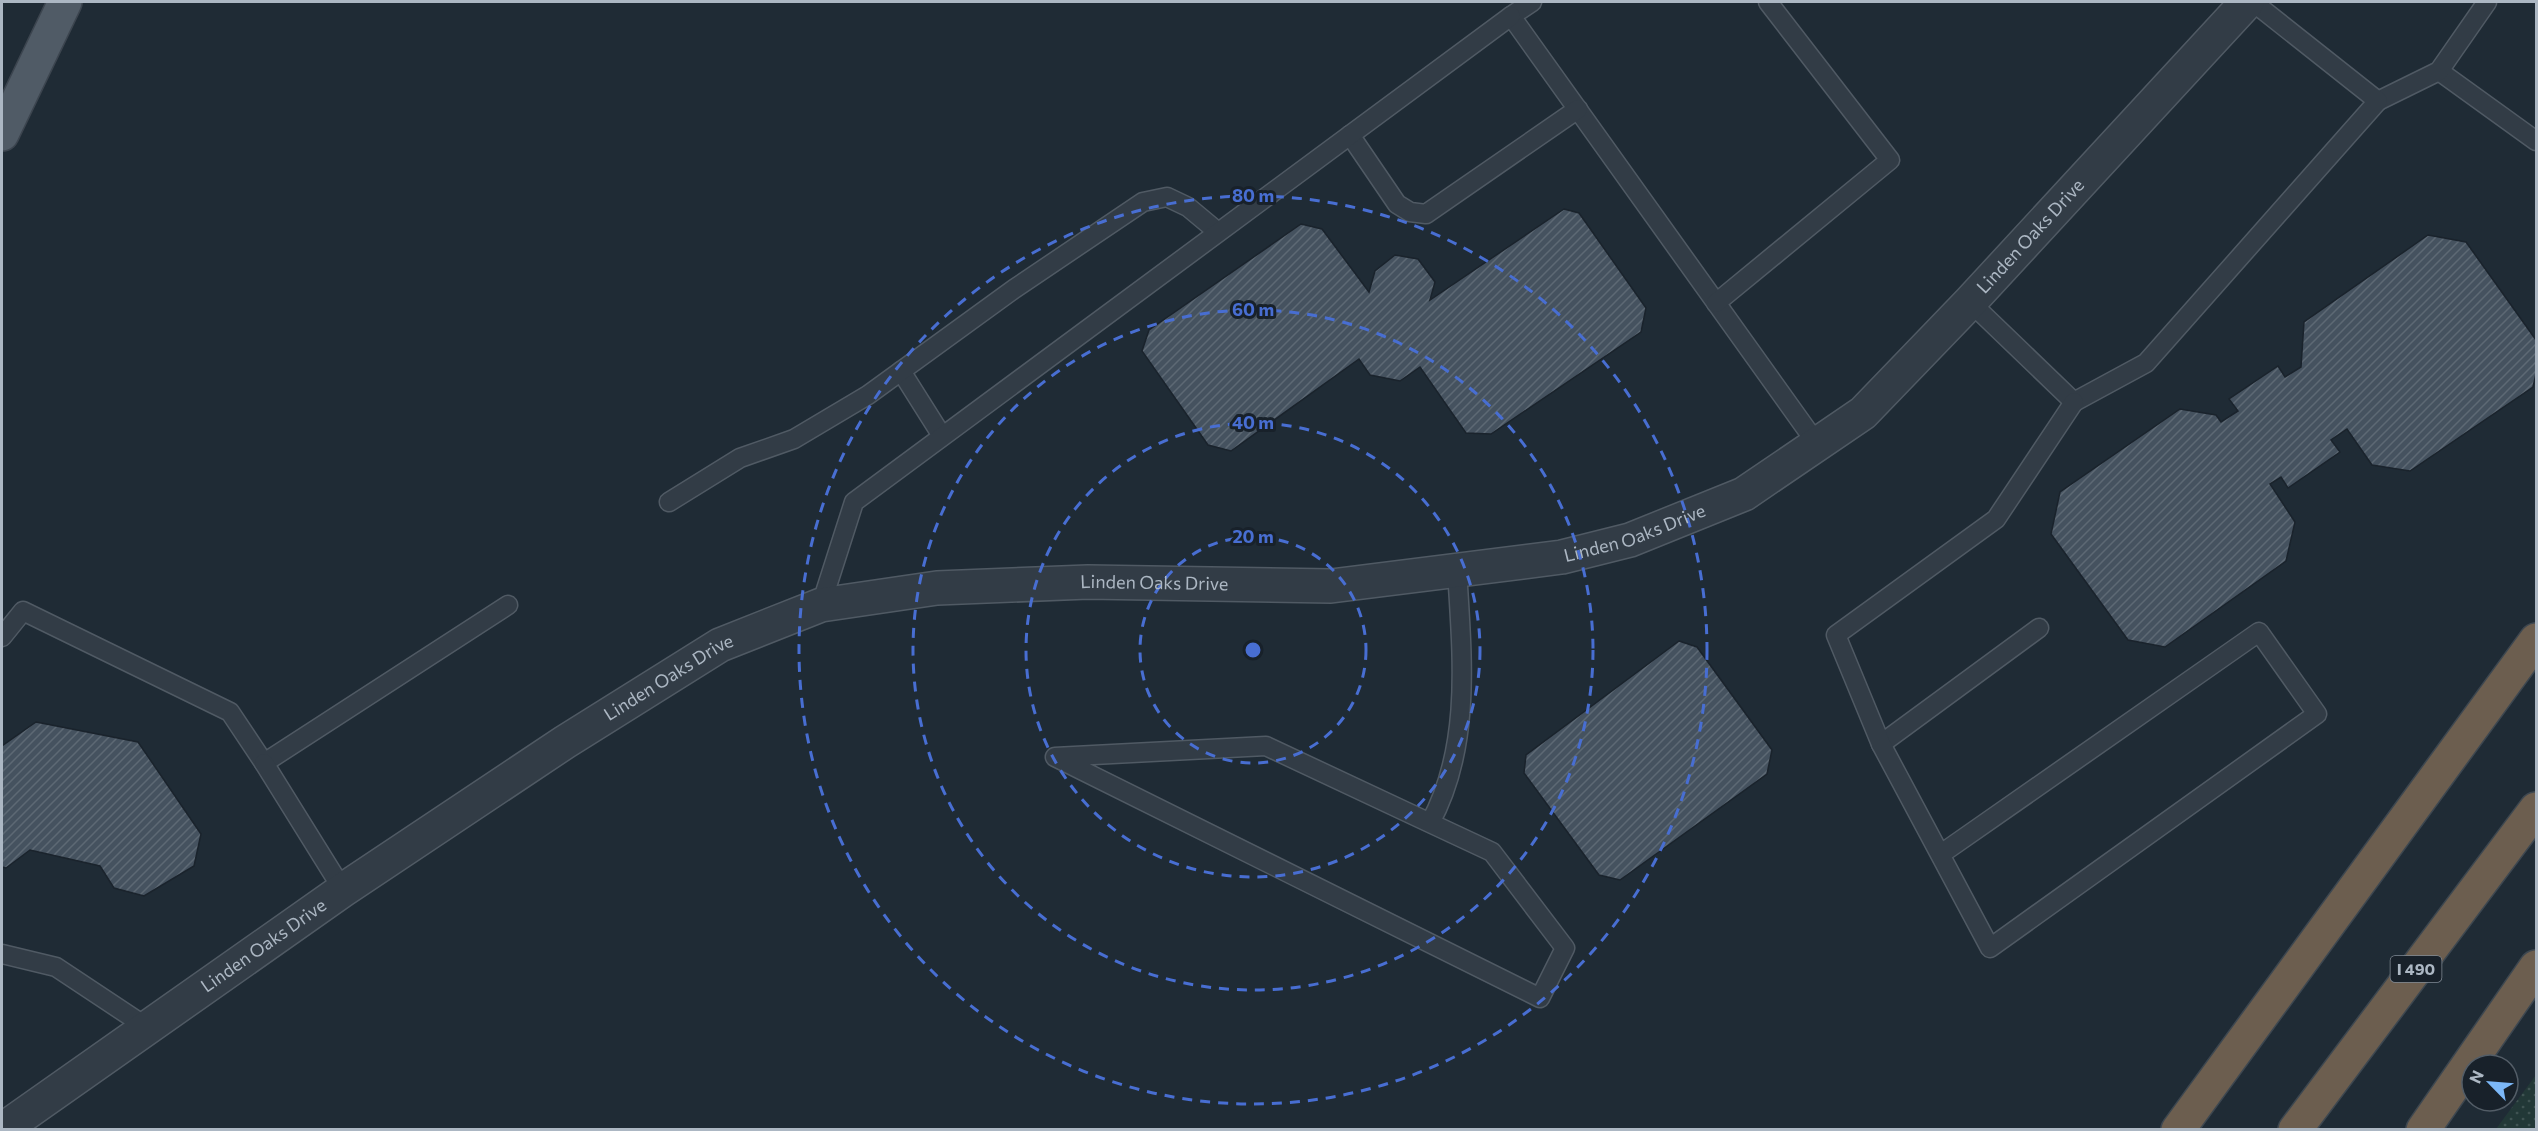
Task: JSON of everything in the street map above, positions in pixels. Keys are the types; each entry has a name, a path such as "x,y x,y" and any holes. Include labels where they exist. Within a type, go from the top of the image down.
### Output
{"highway":[{"path":"2178,1130 2536,640"},
{"name":"I 490","path":"2295,1130 2536,809"},
{"path":"2423,1130 2536,967"}],"main road":[{"path":"2,134 65,2"}],"street":[{"name":"Linden Oaks Drive","path":"2,1130 343,890 565,742 720,645 821,605 937,588 1088,582 1330,586 1562,557 1630,540 1744,494 1863,413 1970,302 2247,2"}],"lane":[{"path":"821,605 854,502 1532,2"},
{"path":"1716,303 1890,160 1768,2"},
{"path":"2253,2 2378,101"},
{"path":"1941,854 2259,632 2317,714 1990,948 1881,744 1836,635 1996,519 2074,402 2146,363 2378,101 2439,71 2487,2"},
{"path":"1511,16 1817,444"},
{"path":"2439,71 2536,141"},
{"path":"1350,135 1397,204 1410,212 1426,214 1578,109"},
{"path":"669,502 740,458 794,439 868,395 1014,289 1143,202 1167,197 1188,207 1218,232"},
{"path":"1970,302 2074,402"},
{"path":"901,371 942,436"},
{"path":"1430,823 1444,797 1457,738 1464,670 1457,570"},
{"path":"264,763 507,605"},
{"path":"2,637 22,611 230,712 343,890"},
{"path":"1881,744 2038,628"},
{"path":"1266,746 1430,823 1491,852 1565,948 1540,998 1055,757 1266,746"},
{"path":"2,954 56,967 148,1028"}],"green space":[{"path":"2536,1075 2536,1129 2496,1129 2508,1113 2520,1113 2520,1097"}],"building":[{"path":"1564,209 1579,213 1646,308 1641,332 1491,434 1466,433 1420,367 1400,381 1370,375 1359,359 1231,451 1208,445 1142,351 1149,330 1301,224 1322,229 1369,292 1375,271 1395,255 1418,259 1435,282 1430,300"},
{"path":"2428,235 2466,242 2536,340 2536,374 2533,387 2410,471 2372,465 2347,429 2331,440 2340,452 2288,488 2281,477 2270,484 2295,522 2286,561 2165,647 2128,640 2051,534 2060,492 2180,409 2216,415 2221,422 2238,411 2229,399 2278,366 2285,377 2301,367 2304,322"},
{"path":"1679,641 1697,647 1772,750 1767,774 1620,880 1599,875 1524,773 1526,755"},
{"path":"36,722 138,742 201,834 194,866 144,896 114,888 100,866 30,850 6,868 2,867 2,746"}]}
